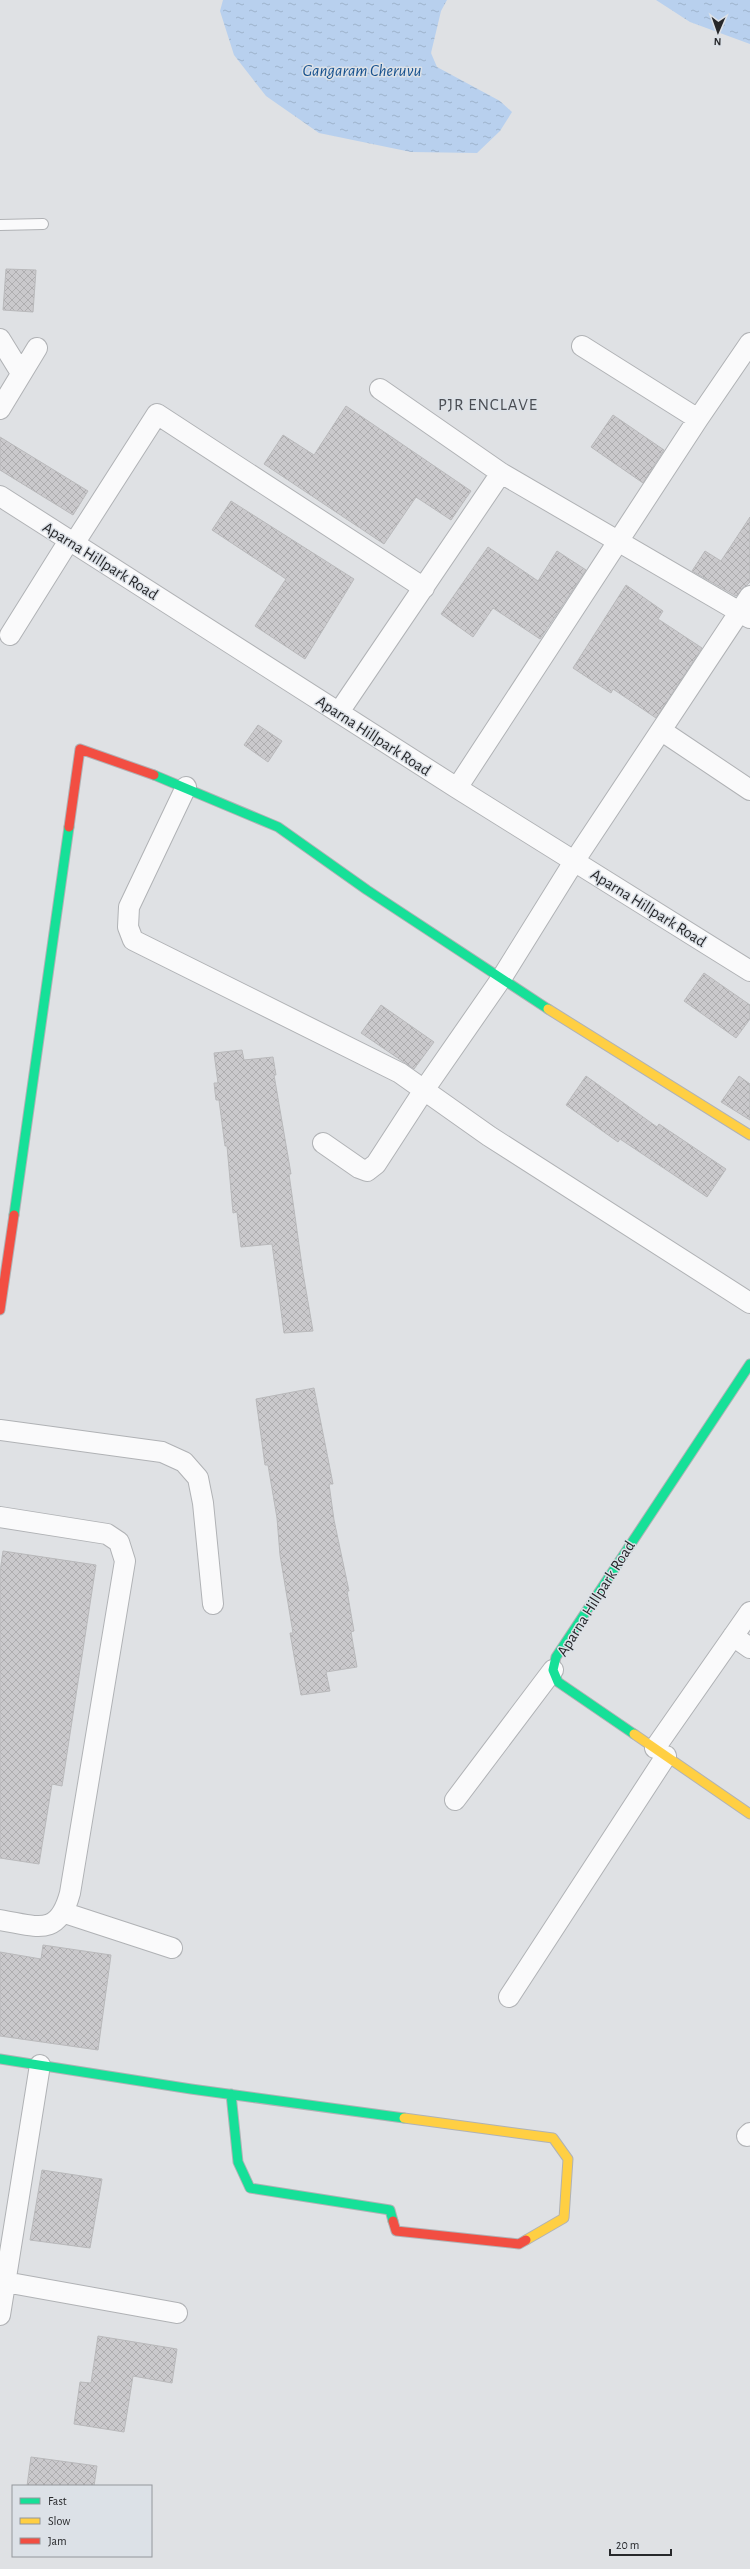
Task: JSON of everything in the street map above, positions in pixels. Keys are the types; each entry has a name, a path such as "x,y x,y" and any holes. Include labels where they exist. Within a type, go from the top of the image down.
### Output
{"street":[{"path":"0,339 21,372"},
{"path":"457,788 698,419 750,343"},
{"path":"582,346 698,419"},
{"path":"0,409 36,348"},
{"path":"323,1142 359,1168 367,1171 376,1164 424,1090 501,979 576,860 746,608 619,542 501,473 380,389"},
{"path":"10,635 158,414 424,588"},
{"path":"339,712 501,473"},
{"name":"Aparna Hillpark Road","path":"0,496 457,788 576,860 750,971"},
{"path":"662,731 750,790"},
{"path":"0,1310 80,749 186,787 278,827 501,979 750,1135"},
{"path":"186,787 129,907 128,928 133,940 400,1073 489,1136 750,1303"},
{"name":"Aparna Hillpark Road","path":"750,1364 560,1651 553,1670 558,1682 750,1814"},
{"path":"0,1430 162,1452 184,1462 198,1478 203,1503 213,1604"},
{"path":"0,1517 107,1534 119,1542 125,1561 70,1893 65,1912 57,1920 43,1927 0,1920"},
{"path":"509,1997 660,1752 733,1636 750,1612"},
{"path":"733,1636 750,1648"},
{"path":"455,1800 553,1670"},
{"path":"65,1912 172,1948"},
{"path":"0,2059 231,2094 553,2138 568,2159 564,2218 519,2244 396,2231 390,2210 250,2188 238,2162 231,2094"},
{"path":"0,2315 40,2065"},
{"path":"5,2282 177,2313"}],"lane":[{"path":"0,225 43,224"}],"water":[{"name":"Gangaram Cheruvu","path":"223,0 447,0 441,11 431,53 437,67 500,101 512,112 500,131 477,153 411,152 319,133 266,96 234,55 220,11"},
{"path":"656,0 750,0 750,44 690,22"}],"building":[{"path":"6,269 36,270 33,312 3,310"},
{"path":"346,406 471,491 451,520 416,497 384,544 264,464 283,435 314,455"},
{"path":"613,415 664,450 643,483 591,447"},
{"path":"0,437 88,491 73,515 0,470"},
{"path":"231,501 354,579 305,659 255,626 286,579 212,530"},
{"path":"750,517 750,582 736,596 692,571 705,551 721,561"},
{"path":"488,547 538,581 557,551 586,570 540,639 493,608 473,637 441,614"},
{"path":"626,585 663,611 658,619 702,648 656,718 613,689 611,693 573,668"},
{"path":"258,725 282,741 268,762 244,745"},
{"path":"704,973 750,1005 750,1019 736,1038 684,1001"},
{"path":"381,1005 434,1042 414,1069 361,1033"},
{"path":"242,1050 244,1060 273,1057 276,1075 274,1075 291,1174 289,1174 313,1331 284,1333 272,1244 241,1247 237,1212 233,1213 227,1146 225,1146 219,1100 216,1100 214,1083 218,1083 214,1053"},
{"path":"586,1076 657,1127 659,1124 726,1169 707,1197 620,1139 618,1142 566,1105"},
{"path":"739,1076 750,1084 750,1120 721,1102"},
{"path":"314,1388 333,1484 329,1484 334,1520 349,1591 347,1591 354,1631 351,1632 357,1667 326,1672 330,1691 301,1695 290,1633 293,1633 280,1555 277,1518 268,1465 265,1465 256,1399"},
{"path":"3,1551 96,1565 62,1786 52,1784 39,1864 0,1858 0,1572"},
{"path":"43,1945 111,1955 98,2050 0,2036 0,1952 41,1959"},
{"path":"42,2170 102,2179 90,2248 30,2240"},
{"path":"98,2336 177,2349 172,2383 133,2376 124,2432 74,2424 80,2382 91,2383"},
{"path":"31,2457 97,2466 94,2485 27,2485"}],"traffic: fast":[{"path":"154,775 278,827 367,890 548,1009"},
{"path":"14,1215 69,827"},
{"path":"634,1734 558,1682 553,1670 556,1657 750,1364"},
{"path":"0,2059 191,2089 404,2118"},
{"path":"231,2094 238,2162 250,2188 390,2210 393,2221"}],"traffic: slow":[{"path":"548,1009 750,1135"},
{"path":"634,1734 750,1814"},
{"path":"404,2118 553,2138 568,2159 564,2218 526,2240"}],"traffic: jam":[{"path":"69,827 80,749 154,775"},
{"path":"0,1310 14,1215"},
{"path":"393,2221 396,2231 519,2244 526,2240"}],"district":[{"name":"PJR ENCLAVE","path":"488,404"}]}
